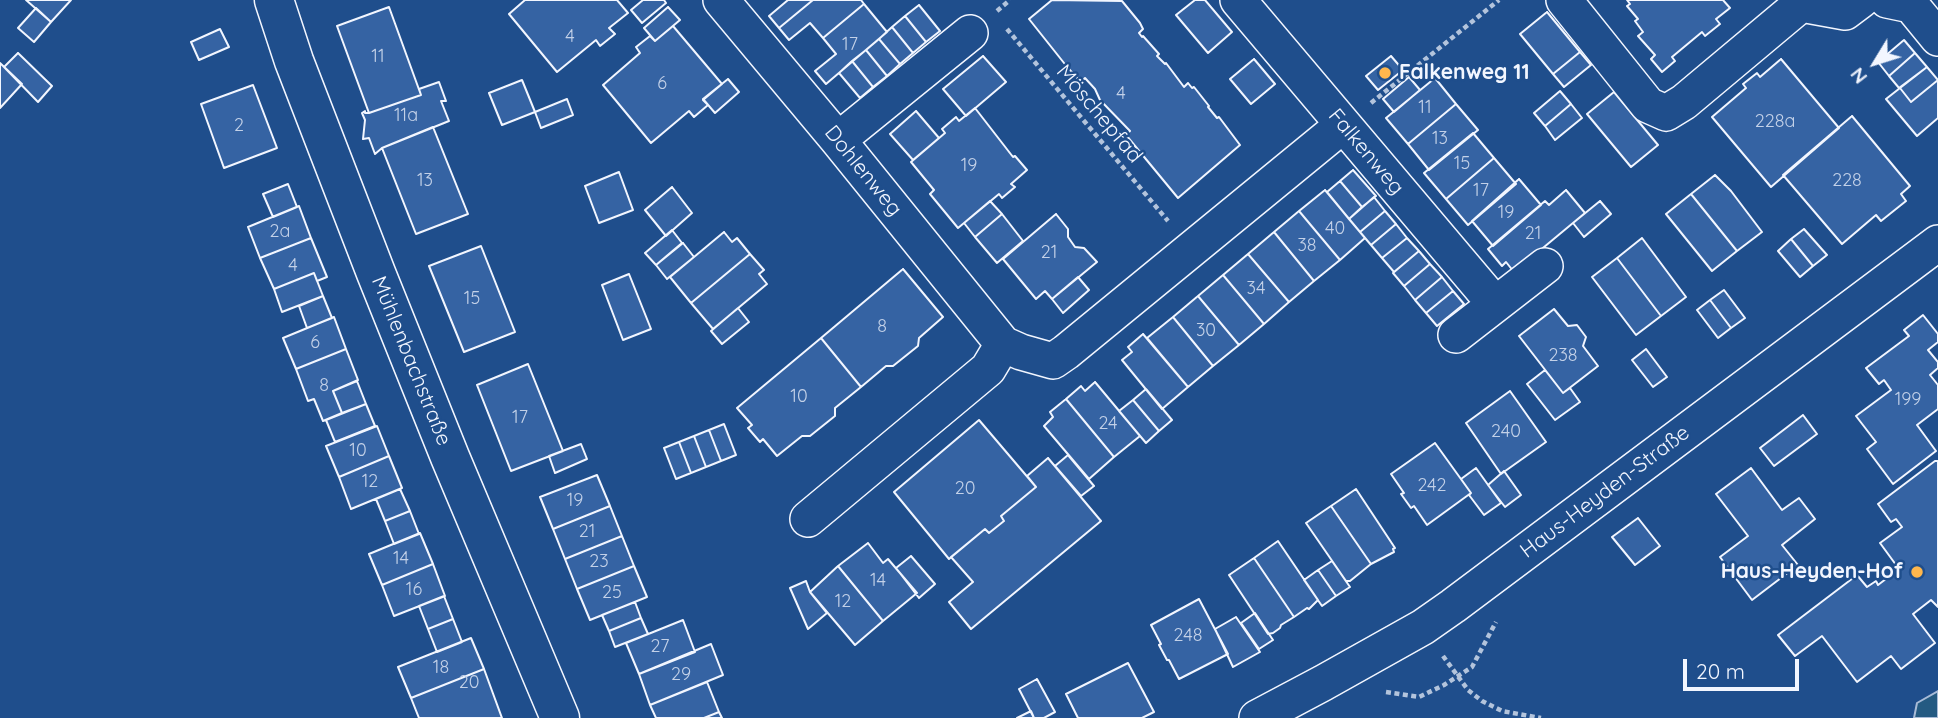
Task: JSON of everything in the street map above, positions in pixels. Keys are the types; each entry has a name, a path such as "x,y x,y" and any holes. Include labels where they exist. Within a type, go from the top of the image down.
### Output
{"street":[{"name":"Mühlenbachstraße","path":"274,0 294,61 376,273 460,482 560,718"},
{"name":"Dohlenweg","path":"721,0 1003,344"},
{"name":"Falkenweg","path":"1238,0 1495,304"},
{"path":"1564,0 1648,105 1667,113 1684,102 1801,4 1845,12 1861,0"},
{"path":"1886,0 1911,5 1933,25"},
{"path":"838,140 984,18"},
{"path":"808,519 988,369 1003,344 1053,361 1343,125"},
{"name":"Haus-Heyden-Straße","path":"1257,718 1423,627 1938,243"},
{"path":"1456,335 1545,267"}],"path":[{"path":"984,18 1010,0"},
{"path":"1343,125 1499,0"},
{"name":"Möschepfad","path":"1003,24 1191,248"},
{"path":"1423,627 1468,690 1482,701 1502,710 1541,718"}],"shaded area":[{"path":"1938,691 1938,718 1914,718 1917,703"}],"building":[{"path":"26,0 71,0 51,22"},
{"path":"525,0 617,0 628,13 609,28 615,34 600,46 596,40 557,72 509,14"},
{"path":"643,0 664,0 666,3 642,23 631,10"},
{"path":"788,0 813,0 779,28 769,16"},
{"path":"813,0 861,0 864,4 823,38 810,23 789,40 779,28"},
{"path":"1052,0 1122,1 1140,23 1143,29 1139,33 1159,54 1157,56 1166,63 1184,87 1188,83 1194,87 1240,145 1178,198 1126,135 1130,131 1100,100 1085,78 1081,82 1068,68 1029,19"},
{"path":"1195,0 1205,0 1232,32 1208,53 1176,15"},
{"path":"1627,0 1723,0 1730,8 1716,19 1720,24 1705,36 1702,32 1672,57 1675,61 1662,72 1651,59 1655,55 1638,36 1643,32 1635,21 1638,19 1627,6 1630,4"},
{"path":"864,4 887,32 826,84 815,71 836,54 823,38"},
{"path":"919,5 940,31 926,42 905,16"},
{"path":"389,7 421,95 369,113 337,26"},
{"path":"668,7 680,20 655,41 644,28"},
{"path":"36,8 51,22 34,42 18,28"},
{"path":"1547,12 1580,52 1553,74 1520,34"},
{"path":"905,16 926,42 913,53 892,27"},
{"path":"673,26 722,84 703,100 708,105 694,117 689,111 651,143 603,85 640,53 636,47 650,36 655,41"},
{"path":"892,27 913,53 900,64 879,39"},
{"path":"220,29 229,47 199,60 191,42"},
{"path":"879,39 900,64 887,76 866,50"},
{"path":"1904,40 1915,53 1889,76 1878,62"},
{"path":"866,50 887,76 873,87 852,61"},
{"path":"1580,52 1591,65 1564,87 1553,74"},
{"path":"18,53 52,86 38,102 4,67"},
{"path":"1915,53 1927,67 1899,88 1889,76"},
{"path":"983,56 1006,82 966,116 943,89"},
{"name":"Falkenweg 11","path":"1391,56 1403,70 1378,90 1366,76"},
{"path":"1254,59 1275,84 1251,104 1230,79"},
{"path":"1781,59 1839,128 1771,187 1712,117 1746,88 1743,84 1757,73 1760,77"},
{"path":"852,61 873,87 860,98 839,73"},
{"path":"0,63 22,84 0,108"},
{"path":"1927,67 1938,80 1911,102 1900,88"},
{"path":"1409,77 1420,90 1394,112 1383,99"},
{"path":"1435,78 1456,104 1408,144 1386,118"},
{"path":"728,79 739,92 715,113 703,99"},
{"path":"522,80 535,112 502,125 489,93"},
{"path":"1938,80 1938,118 1917,136 1886,99 1900,88 1911,102"},
{"path":"439,82 446,101 441,101 449,121 382,148 375,154 369,138 363,139 365,120 362,113 421,95 419,89"},
{"path":"253,85 277,148 224,168 201,104"},
{"path":"1560,91 1571,104 1545,126 1534,113"},
{"path":"1614,92 1658,145 1631,167 1587,114"},
{"path":"567,99 573,115 541,128 535,112"},
{"path":"1456,104 1478,130 1429,170 1408,144"},
{"path":"1571,104 1582,118 1555,140 1545,126"},
{"path":"975,108 1013,157 1027,170 1011,184 1015,187 1002,198 999,194 958,228 930,194 934,190 911,162 945,133 942,129 956,117 959,121"},
{"path":"916,111 939,138 913,160 890,134"},
{"path":"1852,116 1910,186 1901,194 1906,201 1881,221 1876,215 1842,244 1783,175"},
{"path":"433,127 468,214 416,234 382,148"},
{"path":"1473,133 1494,158 1446,199 1424,173"},
{"path":"1494,158 1516,184 1468,225 1446,199"},
{"path":"1353,170 1376,196 1362,207 1340,181"},
{"path":"619,172 633,210 599,223 585,186"},
{"path":"1715,175 1731,191 1762,232 1737,251 1691,194"},
{"path":"1519,179 1541,205 1493,246 1472,221"},
{"path":"1340,181 1362,207 1349,219 1327,192"},
{"path":"288,184 297,207 273,217 263,194"},
{"path":"672,187 692,213 666,236 645,210"},
{"path":"1325,190 1365,238 1340,260 1299,211"},
{"path":"1566,190 1585,213 1514,272 1506,262 1502,266 1488,249 1545,201 1549,205"},
{"path":"1691,194 1737,251 1712,271 1666,214"},
{"path":"1374,197 1385,211 1360,232 1349,219"},
{"path":"990,201 1002,214 975,237 964,223"},
{"path":"1600,201 1611,214 1584,237 1573,223"},
{"path":"299,206 311,238 260,258 248,227"},
{"path":"1299,211 1340,260 1314,281 1274,232"},
{"path":"1385,211 1396,224 1371,245 1360,232"},
{"path":"1002,214 1023,241 997,263 975,237"},
{"path":"1056,214 1068,229 1068,237 1075,247 1084,248 1097,262 1052,299 1045,291 1036,299 1003,259"},
{"path":"1396,224 1407,238 1382,258 1371,245"},
{"path":"1804,229 1827,255 1813,266 1791,239"},
{"path":"672,230 682,243 656,265 645,253"},
{"path":"724,232 732,242 737,238 750,254 691,303 670,277"},
{"path":"1274,232 1314,281 1289,302 1248,254"},
{"path":"311,238 327,277 317,281 314,273 274,289 260,258"},
{"path":"1407,238 1419,251 1394,272 1382,258"},
{"path":"1642,238 1686,297 1661,316 1617,258"},
{"path":"1791,239 1813,266 1800,277 1778,251"},
{"path":"683,243 694,257 667,279 656,265"},
{"path":"481,246 515,332 464,352 429,266"},
{"path":"1419,251 1430,264 1404,286 1393,273"},
{"path":"750,254 764,270 759,274 767,284 713,329 691,303"},
{"path":"1248,254 1289,302 1264,324 1223,275"},
{"path":"1617,258 1661,316 1636,335 1592,277"},
{"path":"1430,264 1442,277 1415,300 1404,286"},
{"path":"903,269 943,317 919,338 918,346 893,366 886,366 861,387 821,338"},
{"path":"314,273 323,296 282,312 274,289"},
{"path":"629,274 651,329 623,340 602,285"},
{"path":"1223,275 1264,324 1239,345 1198,296"},
{"path":"1078,277 1089,290 1063,313 1052,299"},
{"path":"1442,277 1453,291 1426,313 1415,300"},
{"path":"1724,290 1745,318 1731,328 1710,300"},
{"path":"1453,291 1464,304 1437,326 1426,313"},
{"path":"323,296 332,318 307,328 299,306"},
{"path":"1198,296 1239,345 1213,366 1173,317"},
{"path":"1710,300 1731,328 1718,338 1697,310"},
{"path":"738,308 749,322 722,344 711,331"},
{"path":"1554,309 1568,326 1577,325 1586,337 1583,346 1598,366 1563,393 1519,336"},
{"path":"1923,315 1938,334 1938,342 1928,350 1938,362 1938,368 1930,375 1938,385 1938,409 1917,425 1936,451 1893,484 1867,449 1876,442 1856,416 1891,390 1884,380 1879,384 1866,368 1909,336 1904,330"},
{"path":"334,317 346,349 296,369 283,338"},
{"path":"1173,317 1213,366 1188,387 1147,338"},
{"path":"1143,334 1188,387 1162,409 1122,360 1132,352 1128,347"},
{"path":"821,338 861,387 835,408 835,416 810,436 802,436 777,456 763,439 760,442 748,428 752,425 737,408"},
{"path":"346,349 358,380 333,391 342,413 323,421 314,399 308,401 296,369"},
{"path":"1646,349 1667,377 1653,387 1632,360"},
{"path":"528,364 563,451 511,471 477,385"},
{"path":"1545,370 1563,393 1570,388 1580,402 1555,420 1527,384"},
{"path":"357,381 366,404 342,413 333,391"},
{"path":"1095,382 1140,436 1114,457 1066,399 1081,386 1085,391"},
{"path":"1146,389 1172,420 1159,431 1133,400"},
{"path":"1510,391 1546,442 1501,474 1466,423"},
{"path":"1066,399 1114,457 1089,479 1044,426 1053,417 1050,412"},
{"path":"1133,400 1159,431 1146,443 1119,411"},
{"path":"366,404 375,426 335,442 326,420"},
{"path":"1803,415 1817,434 1774,466 1760,448"},
{"path":"979,420 1036,487 1001,516 1004,521 989,533 985,529 949,559 894,492"},
{"path":"724,424 736,455 721,461 709,430"},
{"path":"377,426 389,456 339,477 326,446"},
{"path":"709,430 721,461 706,467 694,436"},
{"path":"694,436 706,467 691,473 679,442"},
{"path":"679,442 691,473 676,479 664,448"},
{"path":"1435,443 1471,493 1427,525 1414,506 1411,508 1401,494 1404,493 1391,474"},
{"path":"581,444 587,459 555,473 549,456"},
{"path":"1068,455 1094,486 1081,496 1055,466"},
{"path":"389,456 402,488 351,509 339,477"},
{"path":"1048,458 1101,521 971,629 949,602 973,582 951,557 985,529 989,533 1004,521 1001,516 1036,487 1027,476"},
{"name":"Haus-Heyden-Hof","path":"1938,461 1938,607 1931,600 1913,614 1935,643 1901,669 1891,656 1857,682 1822,636 1795,656 1778,635 1857,575 1867,587 1876,581 1878,585 1899,569 1880,543 1902,527 1896,519 1891,522 1878,504"},
{"path":"1476,468 1501,503 1484,515 1461,479"},
{"path":"1751,468 1782,510 1799,498 1815,519 1782,545 1798,565 1752,600 1720,557 1748,536 1716,494"},
{"path":"1504,471 1521,495 1505,507 1488,485"},
{"path":"597,475 610,506 553,529 540,497"},
{"path":"400,489 410,511 385,521 376,499"},
{"path":"1356,489 1395,548 1394,552 1371,564 1331,506"},
{"path":"610,506 622,536 565,559 553,529"},
{"path":"1331,506 1371,564 1350,581 1346,581 1306,523"},
{"path":"410,511 419,534 394,544 385,521"},
{"path":"1638,518 1660,546 1635,565 1612,537"},
{"path":"420,533 433,564 382,585 369,554"},
{"path":"622,536 634,566 577,589 565,559"},
{"path":"1278,541 1318,600 1309,609 1294,617 1254,558"},
{"path":"868,543 883,563 888,559 917,593 883,621 838,566"},
{"path":"911,556 935,584 919,598 896,568"},
{"path":"1254,558 1294,617 1273,633 1268,634 1229,575"},
{"path":"1332,561 1350,587 1336,596 1318,570"},
{"path":"433,564 445,596 394,616 382,585"},
{"path":"634,566 647,597 590,620 577,589"},
{"path":"838,566 883,621 855,645 810,592"},
{"path":"1318,570 1336,596 1322,606 1304,580"},
{"path":"806,581 810,592 827,613 808,629 790,588"},
{"path":"444,596 453,619 428,629 419,606"},
{"path":"1199,599 1228,654 1179,679 1159,645 1161,644 1151,625"},
{"path":"635,602 641,618 609,631 602,615"},
{"path":"1255,613 1273,640 1259,649 1241,623"},
{"path":"1236,617 1260,652 1233,667 1215,629"},
{"path":"641,618 648,634 615,647 609,631"},
{"path":"453,619 462,642 437,652 428,629"},
{"path":"683,620 695,652 639,674 626,643"},
{"path":"471,638 484,669 411,698 398,667"},
{"path":"711,644 723,675 650,705 639,674"},
{"path":"1128,663 1154,712 1142,718 1078,718 1066,694"},
{"path":"484,669 502,718 419,718 411,698"},
{"path":"1037,679 1055,712 1044,718 1034,718 1019,689"},
{"path":"707,682 719,712 704,718 656,718 650,705"},
{"path":"1031,711 1034,718 1017,718"},
{"path":"719,712 722,718 704,718"}],"place":[{"name":"Falkenweg 11","path":"1385,73"},
{"name":"Haus-Heyden-Hof","path":"1917,572"}]}
